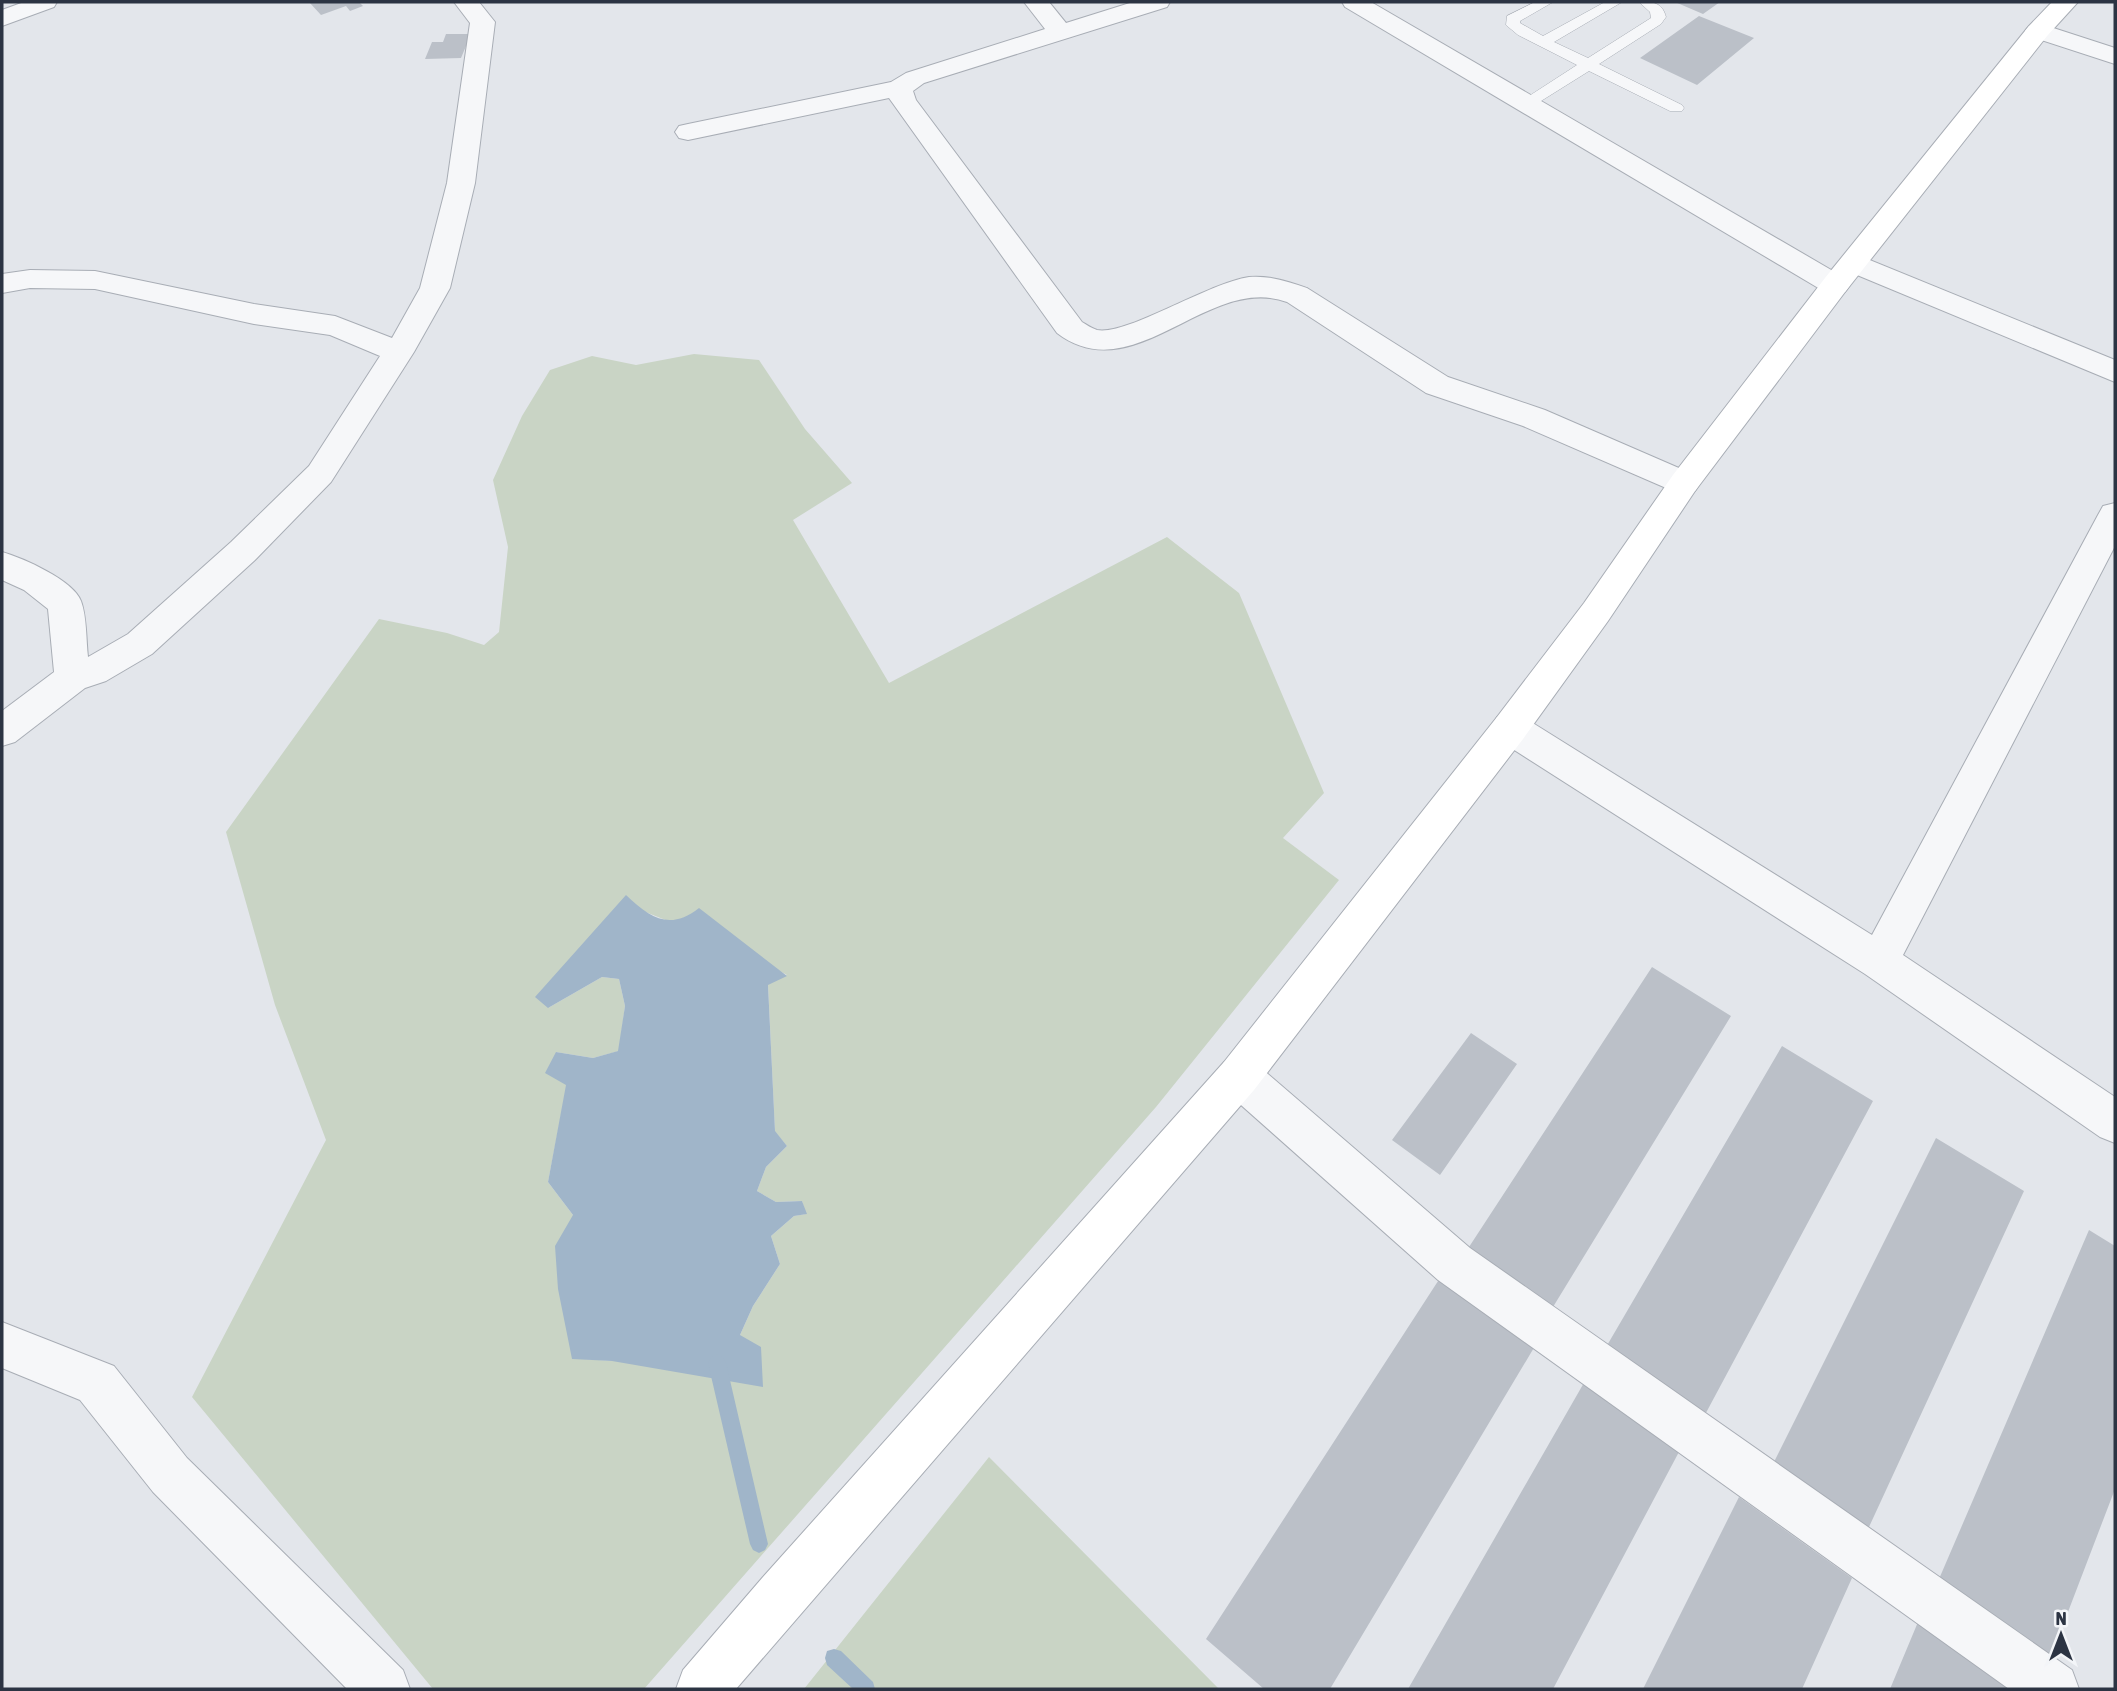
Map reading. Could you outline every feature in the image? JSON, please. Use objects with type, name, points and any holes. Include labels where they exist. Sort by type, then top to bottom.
[{"type":"street","points":[[2,19],[45,2]]},
{"type":"street","points":[[2,731],[72,678],[93,671],[140,644],[243,551],[320,474],[399,352],[435,288],[461,183],[482,22],[466,2]]},
{"type":"street","points":[[1036,2],[1061,32]]},
{"type":"street","points":[[688,132],[899,88],[915,78],[1158,2]]},
{"type":"street","points":[[1354,2],[1528,103],[1845,274],[2115,372]]},
{"type":"street","points":[[702,1689],[781,1595],[1239,1076],[1510,728],[1596,612],[1684,483],[1845,274],[2038,31],[2066,2]]},
{"type":"street","points":[[2038,31],[2115,56]]},
{"type":"street","points":[[899,88],[903,101],[1068,326],[1083,337],[1100,340],[1121,338],[1221,295],[1249,287],[1275,287],[1297,295],[1437,385],[1534,418],[1684,483]]},
{"type":"street","points":[[2,283],[30,279],[95,280],[254,314],[335,327],[399,352]]},
{"type":"street","points":[[1879,961],[2115,516]]},
{"type":"street","points":[[2,565],[36,581],[65,603],[72,678]]},
{"type":"street","points":[[1510,728],[1879,961],[2115,1122]]},
{"type":"street","points":[[1239,1076],[1454,1264],[2053,1689]]},
{"type":"street","points":[[2,1345],[97,1382],[170,1475],[384,1689]]},
{"type":"lane","points":[[1546,2],[1513,19],[1513,25],[1676,108]]},
{"type":"lane","points":[[1543,42],[1615,2]]},
{"type":"lane","points":[[1528,103],[1656,21],[1657,10],[1646,2]]},
{"type":"green space","points":[[694,354],[759,360],[805,429],[852,483],[793,520],[889,683],[1167,537],[1239,593],[1324,793],[1283,838],[1339,880],[1156,1107],[644,1689],[433,1689],[192,1397],[326,1140],[275,1005],[226,832],[379,619],[447,633],[484,645],[499,632],[508,547],[493,480],[522,416],[550,370],[592,356],[636,365]],"holes":[[[643,911],[668,921],[686,919],[787,975],[768,984],[775,1132],[787,1146],[766,1167],[757,1191],[776,1202],[802,1201],[806,1214],[794,1216],[771,1236],[780,1264],[753,1306],[740,1335],[612,1361],[572,1358],[573,1215],[548,1182],[567,1084],[556,1052],[593,1058],[619,1051],[625,1006],[619,979],[602,977],[548,1008]]]},
{"type":"green space","points":[[989,1457],[1219,1689],[804,1689]]},
{"type":"water","points":[[626,895],[643,910],[661,919],[679,919],[699,908],[787,976],[768,985],[775,1131],[787,1146],[766,1167],[757,1191],[776,1202],[802,1201],[807,1214],[794,1216],[771,1236],[780,1264],[753,1306],[740,1335],[761,1347],[763,1387],[612,1361],[572,1359],[558,1289],[555,1246],[573,1215],[548,1182],[566,1085],[545,1073],[556,1052],[593,1058],[618,1051],[625,1006],[619,979],[602,977],[548,1008],[535,997]]},
{"type":"building","points":[[309,2],[359,2],[363,6],[350,11],[346,6],[321,15]]},
{"type":"building","points":[[1675,2],[1720,2],[1703,14]]},
{"type":"building","points":[[1699,16],[1754,38],[1697,85],[1640,58]]},
{"type":"building","points":[[446,34],[471,34],[461,58],[425,59],[432,42],[443,42]]},
{"type":"building","points":[[1652,967],[1731,1016],[1553,1307],[1469,1247]]},
{"type":"building","points":[[1471,1033],[1517,1064],[1440,1175],[1392,1140]]},
{"type":"building","points":[[1782,1046],[1873,1101],[1700,1424],[1602,1354]]},
{"type":"building","points":[[1936,1138],[2024,1191],[1863,1540],[1769,1472]]},
{"type":"building","points":[[2089,1230],[2115,1246],[2115,1489],[2050,1659],[1939,1579]]},
{"type":"building","points":[[1440,1278],[1535,1346],[1330,1689],[1264,1689],[1206,1639]]},
{"type":"building","points":[[1585,1381],[1680,1450],[1553,1689],[1408,1689]]},
{"type":"building","points":[[1739,1497],[1852,1578],[1802,1689],[1643,1689]]},
{"type":"building","points":[[1918,1622],[2013,1689],[1890,1689]]},
{"type":"waterway","points":[[717,1363],[759,1544]]},
{"type":"waterway","points":[[834,1658],[866,1689]]}]
